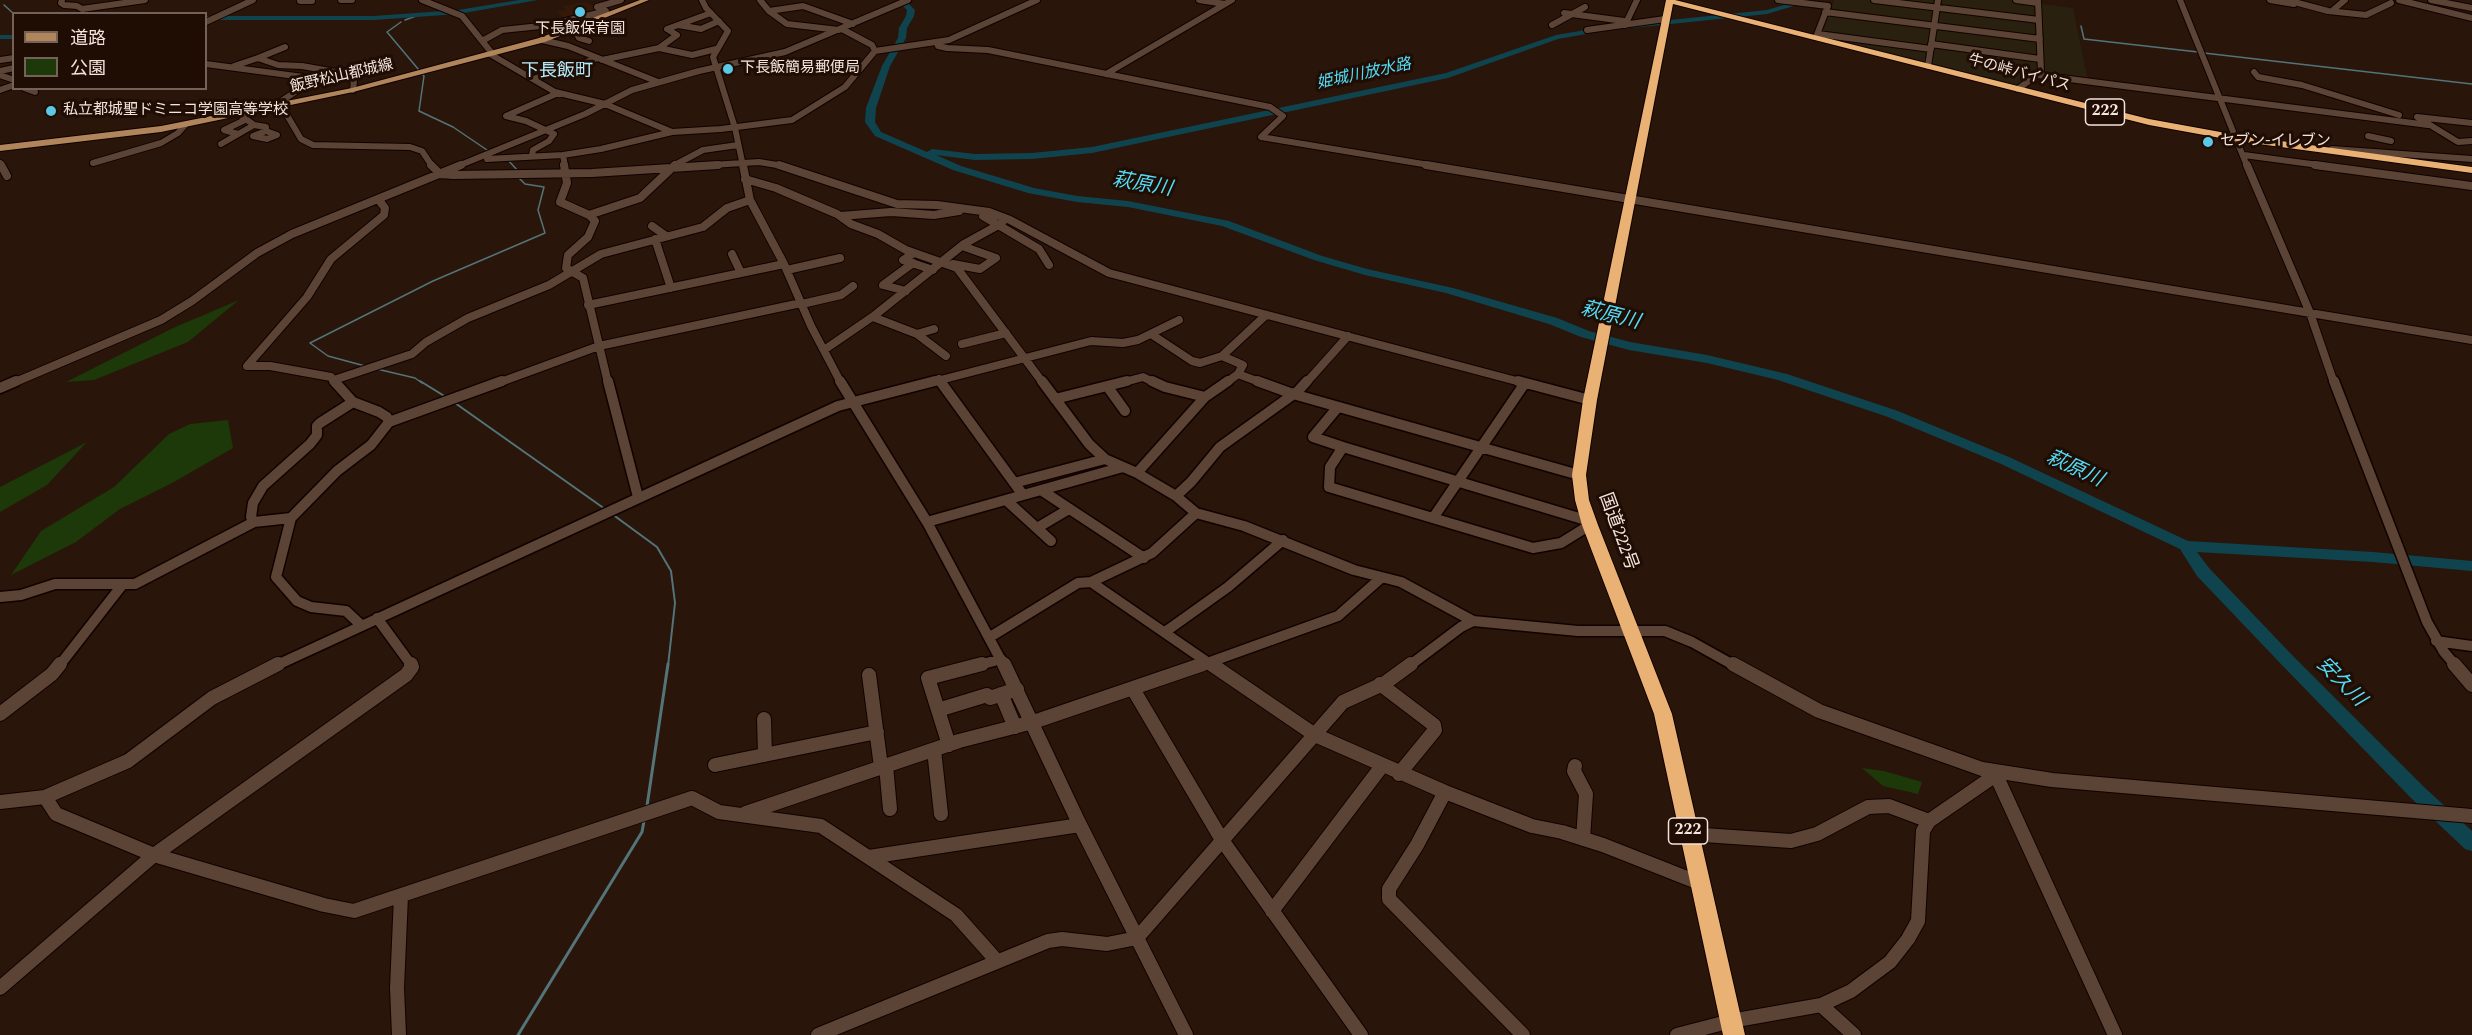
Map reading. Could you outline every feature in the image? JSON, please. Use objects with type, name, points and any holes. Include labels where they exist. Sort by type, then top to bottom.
[{"type":"highway","name":"牛の峠バイパス","points":[[1668,2],[1688,4],[1817,35],[2112,113],[2237,138],[2303,148],[2364,153],[2472,170]]},
{"type":"highway","name":"国道222号","points":[[1668,2],[1590,400],[1579,474],[1582,500],[1590,523],[1664,714],[1732,1028]]},
{"type":"main road","name":"飯野松山都城線","points":[[0,148],[116,136],[185,125],[353,90],[542,40],[646,0]]},
{"type":"street","points":[[62,0],[61,3],[64,5],[77,6],[81,11],[145,0]]},
{"type":"street","points":[[207,22],[253,0]]},
{"type":"street","points":[[302,0],[300,1],[312,1]]},
{"type":"street","points":[[341,0],[352,0]]},
{"type":"street","points":[[422,0],[460,15],[467,20],[491,52],[490,54],[558,93],[605,104],[672,132]]},
{"type":"street","points":[[589,0],[619,11]]},
{"type":"street","points":[[482,41],[502,30],[542,27],[576,20],[606,11],[597,8],[621,0]]},
{"type":"street","points":[[702,0],[729,33],[716,49],[713,57],[735,128],[750,200],[851,401],[927,522],[990,637],[1033,722],[1080,825],[1186,1035]]},
{"type":"street","points":[[760,0],[787,24],[841,29],[872,45],[877,51]]},
{"type":"street","points":[[0,388],[161,320],[271,244],[549,129],[625,93],[658,82],[774,56],[908,0]]},
{"type":"street","points":[[472,161],[509,156],[563,155],[601,149],[672,132],[785,122],[799,117],[845,87],[877,51],[936,43],[997,20],[1037,0]]},
{"type":"street","points":[[1199,0],[1225,4]]},
{"type":"street","points":[[1106,74],[1232,0]]},
{"type":"street","points":[[1625,23],[1637,0]]},
{"type":"street","points":[[1778,0],[2040,39]]},
{"type":"street","points":[[1874,0],[2039,20]]},
{"type":"street","points":[[1928,66],[1938,0]]},
{"type":"street","points":[[2016,0],[2038,1],[2041,72],[2018,89]]},
{"type":"street","points":[[2180,0],[2271,225],[2310,313],[2373,488],[2436,641],[2472,685]]},
{"type":"street","points":[[2270,0],[2328,12],[2366,15],[2399,0],[2472,18]]},
{"type":"street","points":[[2287,0],[2306,2],[2332,11],[2366,15]]},
{"type":"street","points":[[2332,11],[2345,0]]},
{"type":"street","points":[[2378,0],[2391,3]]},
{"type":"street","points":[[2433,0],[2472,8]]},
{"type":"street","points":[[770,11],[802,6],[853,24]]},
{"type":"street","points":[[1552,25],[1585,6]]},
{"type":"street","points":[[1828,6],[1817,35],[2040,59]]},
{"type":"street","points":[[533,79],[600,59],[659,48],[676,37],[677,35],[667,30],[674,25],[711,13]]},
{"type":"street","points":[[1564,13],[1625,23]]},
{"type":"street","points":[[576,20],[589,23]]},
{"type":"street","points":[[674,25],[701,29],[719,21]]},
{"type":"street","points":[[1587,30],[1625,23],[1665,23]]},
{"type":"street","points":[[567,32],[576,33],[579,38],[590,41]]},
{"type":"street","points":[[542,40],[568,46],[658,82]]},
{"type":"street","points":[[936,43],[938,46],[947,48],[988,50],[1270,107],[1283,116],[1261,137],[2472,340]]},
{"type":"street","points":[[230,67],[285,47]]},
{"type":"street","points":[[659,48],[692,55],[716,49]]},
{"type":"street","points":[[258,58],[278,65],[302,66],[340,74],[354,81],[353,90]]},
{"type":"street","points":[[207,64],[296,75],[306,80],[303,86],[284,100],[281,105],[301,140],[307,143],[322,146],[410,147],[422,151],[440,174],[566,173],[741,163],[777,164],[897,204],[937,205],[978,210],[1010,220],[1109,273],[1590,400]]},
{"type":"street","points":[[2254,72],[2258,77],[2302,84],[2380,110],[2472,123]]},
{"type":"street","points":[[0,73],[10,85]]},
{"type":"street","points":[[2038,75],[2428,125]]},
{"type":"street","points":[[0,84],[10,85]]},
{"type":"street","points":[[30,90],[35,92]]},
{"type":"street","points":[[532,155],[536,148],[555,134],[549,129],[506,116],[558,93]]},
{"type":"street","points":[[239,114],[254,125],[266,127],[266,131]]},
{"type":"street","points":[[2417,117],[2458,142],[2472,141]]},
{"type":"street","points":[[247,119],[225,130],[239,133],[253,136],[267,139],[277,135],[266,131],[253,136]]},
{"type":"street","points":[[93,163],[161,143],[178,133],[185,125]]},
{"type":"street","points":[[220,144],[254,125]]},
{"type":"street","points":[[2391,152],[2387,149],[2397,135]]},
{"type":"street","points":[[2368,136],[2391,141]]},
{"type":"street","points":[[2448,156],[2458,142]]},
{"type":"street","points":[[589,215],[640,198],[671,168],[703,150],[738,145]]},
{"type":"street","points":[[2364,153],[2391,152],[2472,159]]},
{"type":"street","points":[[563,155],[567,183],[560,202],[589,215],[594,221],[588,237],[568,255],[566,268],[583,278],[638,497]]},
{"type":"street","points":[[2244,155],[2472,186]]},
{"type":"street","points":[[0,163],[7,176]]},
{"type":"street","points":[[745,179],[776,188],[840,216],[851,224],[878,234],[914,253],[980,269],[996,258],[962,246]]},
{"type":"street","points":[[378,199],[385,208],[384,215],[331,258],[307,297],[247,366],[327,375],[353,402],[379,412],[387,417],[389,422]]},
{"type":"street","points":[[334,380],[412,354],[426,342],[468,318],[549,285],[608,251],[707,225],[731,207],[750,200]]},
{"type":"street","points":[[840,216],[891,212],[934,215],[961,211],[977,213],[1039,249],[1049,265]]},
{"type":"street","points":[[824,350],[873,317],[933,270],[948,263],[962,246],[1010,220]]},
{"type":"street","points":[[652,226],[666,236]]},
{"type":"street","points":[[655,238],[671,288]]},
{"type":"street","points":[[914,253],[903,260],[933,270]]},
{"type":"street","points":[[732,254],[741,273]]},
{"type":"street","points":[[588,305],[741,273],[840,258]]},
{"type":"street","points":[[906,291],[883,285],[913,263]]},
{"type":"street","points":[[948,263],[962,273],[1089,444],[1105,459],[1137,473],[1176,496],[1196,513],[1244,526],[1354,570],[1410,586],[1473,621],[1578,631],[1665,631],[1692,642],[1819,711],[1998,774],[2472,816]]},
{"type":"street","points":[[361,626],[346,611],[302,604],[276,578],[291,518],[338,471],[371,445],[389,422],[599,346],[841,295],[853,286]]},
{"type":"street","points":[[1150,334],[1192,361],[1200,363],[1222,356],[1266,315]]},
{"type":"street","points":[[873,317],[917,334],[946,356]]},
{"type":"street","points":[[0,802],[45,797],[128,761],[232,686],[605,512],[851,401],[1091,341],[1123,343],[1138,340],[1179,321]]},
{"type":"street","points":[[917,334],[934,329]]},
{"type":"street","points":[[962,344],[1006,333]]},
{"type":"street","points":[[1176,496],[1191,482],[1220,447],[1298,391],[1348,336]]},
{"type":"street","points":[[1137,473],[1205,398],[1238,374],[1243,364],[1222,356]]},
{"type":"street","points":[[1238,374],[1293,394],[1579,474]]},
{"type":"street","points":[[1055,399],[1143,377],[1165,387],[1205,398]]},
{"type":"street","points":[[939,379],[1023,495]]},
{"type":"street","points":[[1433,518],[1456,481],[1525,383]]},
{"type":"street","points":[[1107,386],[1125,411]]},
{"type":"street","points":[[254,522],[251,517],[253,503],[263,486],[310,444],[317,435],[317,426],[320,423],[353,402]]},
{"type":"street","points":[[1338,407],[1313,437],[1590,523]]},
{"type":"street","points":[[1343,447],[1330,467],[1329,487],[1533,548],[1561,543],[1590,523]]},
{"type":"street","points":[[1014,483],[1105,459]]},
{"type":"street","points":[[927,522],[1123,467]]},
{"type":"street","points":[[1041,490],[1144,558]]},
{"type":"street","points":[[1006,500],[1051,541]]},
{"type":"street","points":[[1037,528],[1069,508]]},
{"type":"street","points":[[990,637],[1078,583],[1091,582],[1144,558],[1161,546],[1196,513]]},
{"type":"street","points":[[0,597],[21,595],[55,584],[135,584],[254,522],[291,518]]},
{"type":"street","points":[[1165,632],[1228,587],[1282,540]]},
{"type":"street","points":[[743,814],[949,745],[1033,722],[1133,689],[1338,616],[1381,578]]},
{"type":"street","points":[[1091,582],[1315,735],[1399,774],[1532,826],[1583,839],[1702,885]]},
{"type":"street","points":[[0,714],[52,674],[123,584]]},
{"type":"street","points":[[0,988],[154,855],[406,675],[412,668],[411,662],[377,618]]},
{"type":"street","points":[[818,1035],[841,1031],[997,961],[1048,941],[1062,939],[1107,944],[1137,939],[1343,702],[1402,672],[1461,627],[1473,621]]},
{"type":"street","points":[[2436,641],[2472,646]]},
{"type":"street","points":[[949,745],[928,678],[1001,659]]},
{"type":"street","points":[[869,675],[890,809]]},
{"type":"street","points":[[1380,684],[1434,725],[1435,730],[1399,774]]},
{"type":"street","points":[[938,710],[987,695],[990,698],[1017,689]]},
{"type":"street","points":[[1133,689],[1222,840],[1361,1035]]},
{"type":"street","points":[[1001,694],[1015,727]]},
{"type":"street","points":[[764,719],[765,755]]},
{"type":"street","points":[[716,765],[877,732]]},
{"type":"street","points":[[934,750],[941,814]]},
{"type":"street","points":[[1272,911],[1382,766]]},
{"type":"street","points":[[1575,766],[1574,771],[1586,794],[1583,839]]},
{"type":"street","points":[[1677,1035],[1732,1028],[1821,1005],[1851,991],[1890,962],[1908,939],[1918,921],[1921,847],[1923,831],[1929,820],[1998,774]]},
{"type":"street","points":[[1998,774],[2115,1035]]},
{"type":"street","points":[[1445,792],[1417,845],[1389,888],[1389,900],[1524,1035]]},
{"type":"street","points":[[45,797],[56,814],[154,855],[324,905],[354,911],[692,798],[718,812],[820,826],[956,915],[997,961]]},
{"type":"street","points":[[1689,834],[1791,841],[1817,834],[1868,807],[1889,806],[1929,820]]},
{"type":"street","points":[[869,857],[1080,825]]},
{"type":"street","points":[[399,1035],[397,988],[401,896]]},
{"type":"street","points":[[1821,1005],[1854,1035]]},
{"type":"shaded area","points":[[1834,0],[2034,0],[2034,3],[2073,8],[2088,81],[2034,74],[2016,87],[1820,36]]},
{"type":"shaded area","name":"下長飯保育園","points":[[586,2],[604,11],[568,21],[556,12],[566,10],[563,6]]},
{"type":"green space","points":[[112,99],[131,104],[98,115],[79,110]]},
{"type":"green space","points":[[239,300],[188,342],[94,380],[66,382],[173,328]]},
{"type":"green space","points":[[228,420],[233,448],[174,482],[120,509],[76,542],[11,575],[41,531],[114,487],[169,434],[190,424]]},
{"type":"green space","points":[[87,442],[47,485],[0,512],[0,487]]},
{"type":"green space","points":[[1862,768],[1884,771],[1922,782],[1918,794],[1883,786]]},
{"type":"waterway","points":[[207,18],[374,18],[458,12],[534,0]]},
{"type":"waterway","name":"萩原川","points":[[901,0],[911,10],[910,16],[903,28],[902,38],[886,66],[871,108],[870,122],[878,134],[957,168],[1032,191],[1077,199],[1128,204],[1225,223],[1318,258],[1365,272],[1449,290],[1553,321],[1585,334],[1629,346],[1707,359],[1782,377],[1893,414],[2004,460],[2185,546]]},
{"type":"waterway","name":"姫城川放水路","points":[[932,152],[975,157],[1032,156],[1092,150],[1448,75],[1556,37],[1603,29],[1767,12],[1810,0]]},
{"type":"waterway","points":[[4,5],[12,12]]},
{"type":"waterway","points":[[405,20],[416,16]]},
{"type":"waterway","points":[[401,22],[387,32],[424,76],[419,111],[453,127],[487,150]]},
{"type":"waterway","points":[[2081,26],[2084,39],[2198,52]]},
{"type":"waterway","points":[[0,37],[12,37]]},
{"type":"waterway","points":[[2204,53],[2472,84]]},
{"type":"waterway","points":[[508,160],[518,171]]},
{"type":"waterway","points":[[365,366],[328,356],[310,343],[433,281],[545,233],[538,210],[544,187],[525,184],[519,178]]},
{"type":"waterway","points":[[377,369],[415,378],[422,383]]},
{"type":"waterway","points":[[420,381],[446,397]]},
{"type":"waterway","points":[[455,403],[605,509]]},
{"type":"waterway","points":[[612,514],[657,547],[671,571],[675,603],[668,666]]},
{"type":"waterway","name":"萩原川","points":[[2185,546],[2373,557],[2472,566]]},
{"type":"waterway","name":"安久川","points":[[2185,546],[2203,572],[2286,659],[2417,792],[2472,843]]},
{"type":"waterway","points":[[647,806],[668,664]]},
{"type":"waterway","points":[[518,1035],[642,832],[644,821]]},
{"type":"place","name":"下長飯保育園","points":[[580,12]]},
{"type":"place","name":"下長飯簡易郵便局","points":[[728,69]]},
{"type":"place","name":"私立都城聖ドミニコ学園高等学校","points":[[51,111]]},
{"type":"place","name":"セブン-イレブン","points":[[2208,142]]},
{"type":"district","name":"下長飯町","points":[[557,72]]}]
